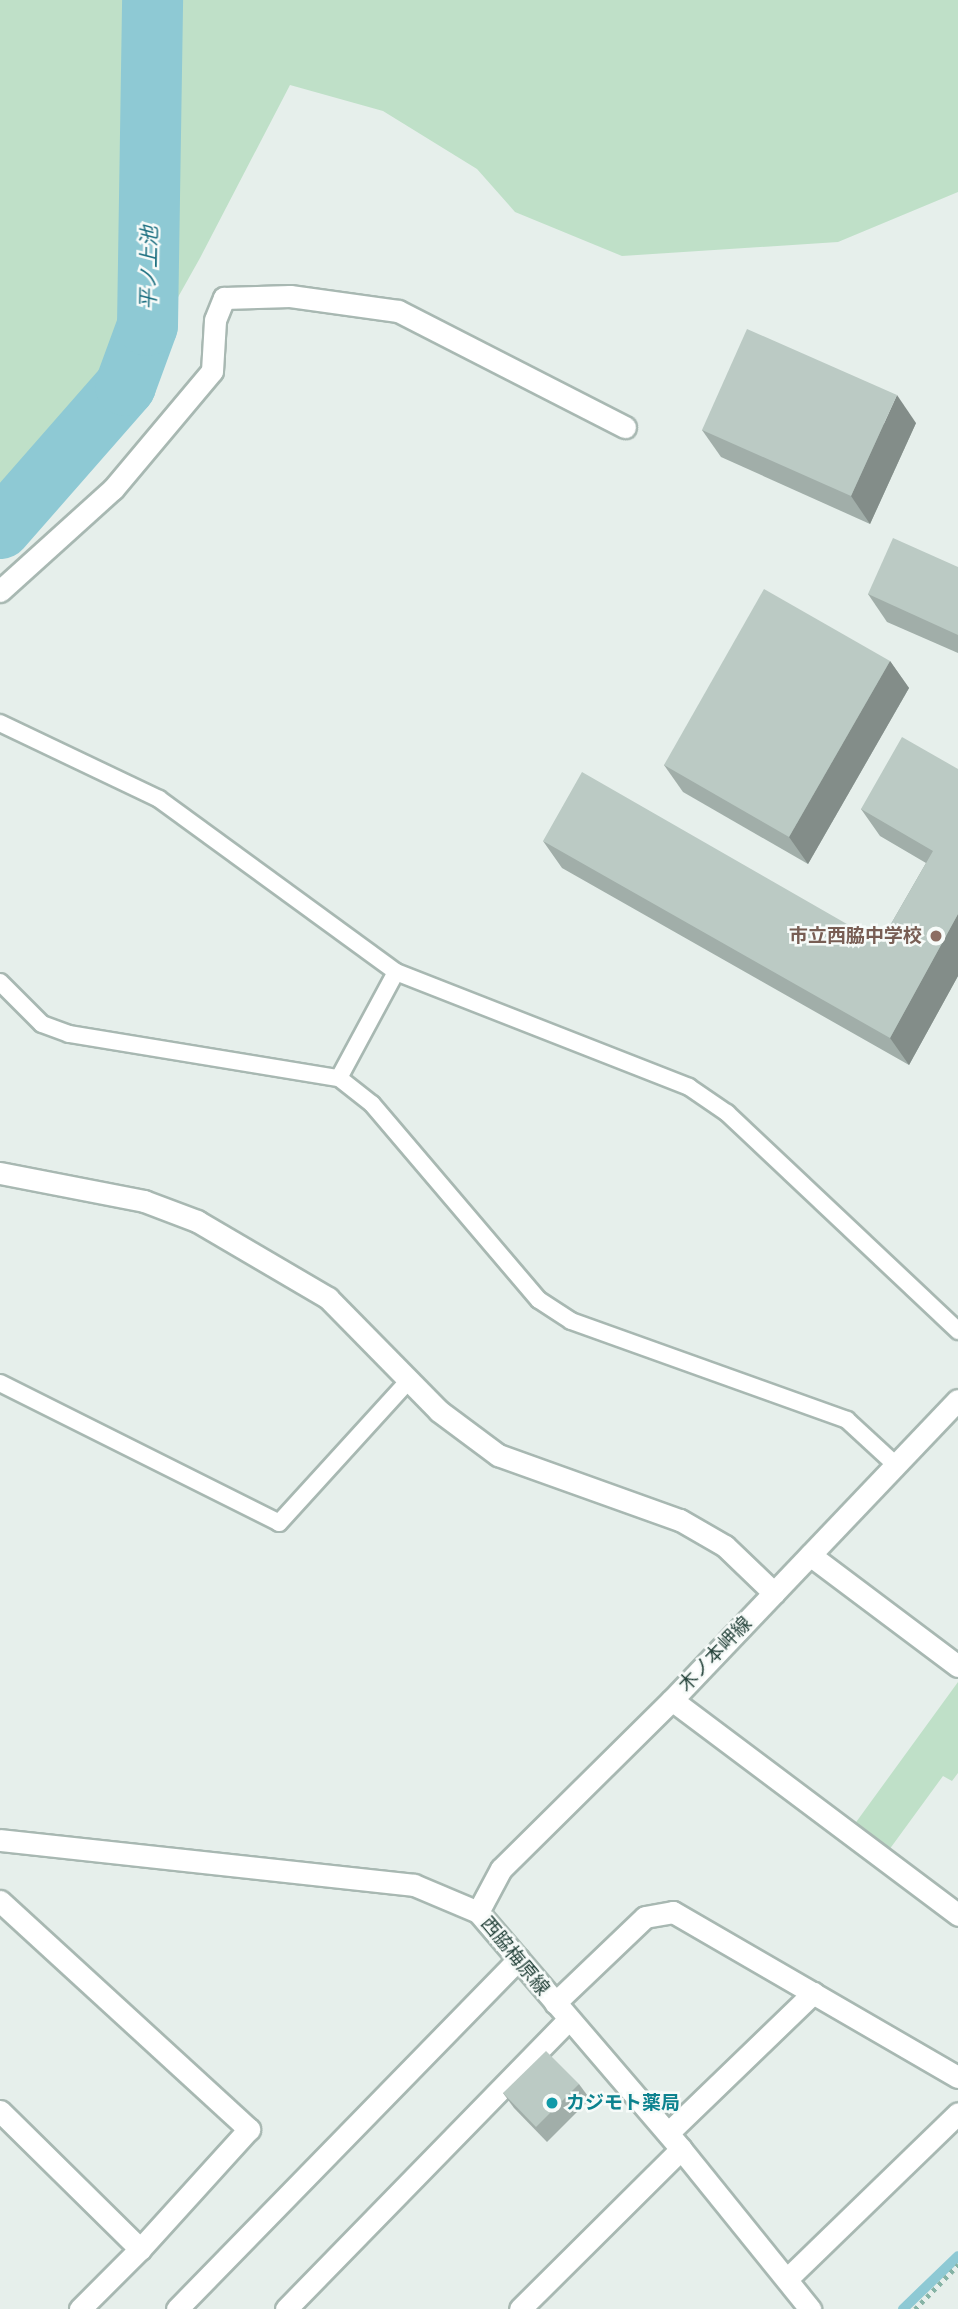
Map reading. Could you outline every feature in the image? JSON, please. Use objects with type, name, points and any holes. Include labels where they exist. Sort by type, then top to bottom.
[{"type":"street","points":[[0,591],[113,489],[212,372],[215,320],[224,298],[290,296],[398,311],[625,427]]},
{"type":"street","points":[[0,1173],[144,1201],[197,1221],[328,1298],[410,1378],[439,1412],[498,1455],[680,1520],[725,1546],[774,1593]]},
{"type":"street","name":"木ノ本岬線","points":[[478,1912],[501,1869],[671,1700],[896,1465],[956,1407]]},
{"type":"street","points":[[810,1555],[958,1666]]},
{"type":"street","points":[[671,1700],[958,1915]]},
{"type":"street","name":"西脇梅原線","points":[[0,1840],[414,1885],[478,1912],[675,2141],[810,2309]]},
{"type":"street","points":[[0,1901],[249,2129],[140,2249],[80,2309]]},
{"type":"street","points":[[286,2309],[562,2011],[645,1917],[673,1912],[958,2077]]},
{"type":"street","points":[[177,2309],[518,1959]]},
{"type":"street","points":[[520,2309],[813,1993]]},
{"type":"street","points":[[0,2111],[140,2249]]},
{"type":"street","points":[[787,2279],[958,2113]]},
{"type":"lane","points":[[0,723],[159,799],[396,972],[689,1087],[727,1113],[958,1331]]},
{"type":"lane","points":[[339,1078],[396,972]]},
{"type":"lane","points":[[0,982],[41,1024],[69,1034],[339,1078],[372,1104],[539,1300],[571,1321],[847,1420],[896,1465]]},
{"type":"lane","points":[[0,1383],[279,1523],[410,1378]]},
{"type":"path","points":[[915,2309],[958,2265]]},
{"type":"green space","points":[[0,0],[958,0],[958,192],[838,242],[622,256],[515,212],[477,169],[383,111],[290,85],[200,258],[80,472],[0,531]]},
{"type":"green space","points":[[958,1682],[958,1773],[952,1781],[943,1776],[889,1850],[854,1825]]},
{"type":"building","points":[[747,329],[897,395],[851,496],[702,430]]},
{"type":"building","points":[[893,538],[958,567],[958,635],[868,594]]},
{"type":"building","points":[[764,589],[890,661],[789,837],[664,765]]},
{"type":"building","points":[[902,737],[958,769],[958,914],[890,1038],[543,841],[582,772],[880,943],[933,851],[861,809]]},
{"type":"building","points":[[546,2051],[579,2084],[536,2127],[503,2093]]},
{"type":"waterway","name":"平ノ上池","points":[[0,528],[125,385],[147,325],[152,0]]},
{"type":"waterway","points":[[903,2309],[958,2256]]},
{"type":"place","name":"市立西脇中学校","points":[[936,936]]},
{"type":"place","name":"カジモト薬局","points":[[552,2103]]}]
